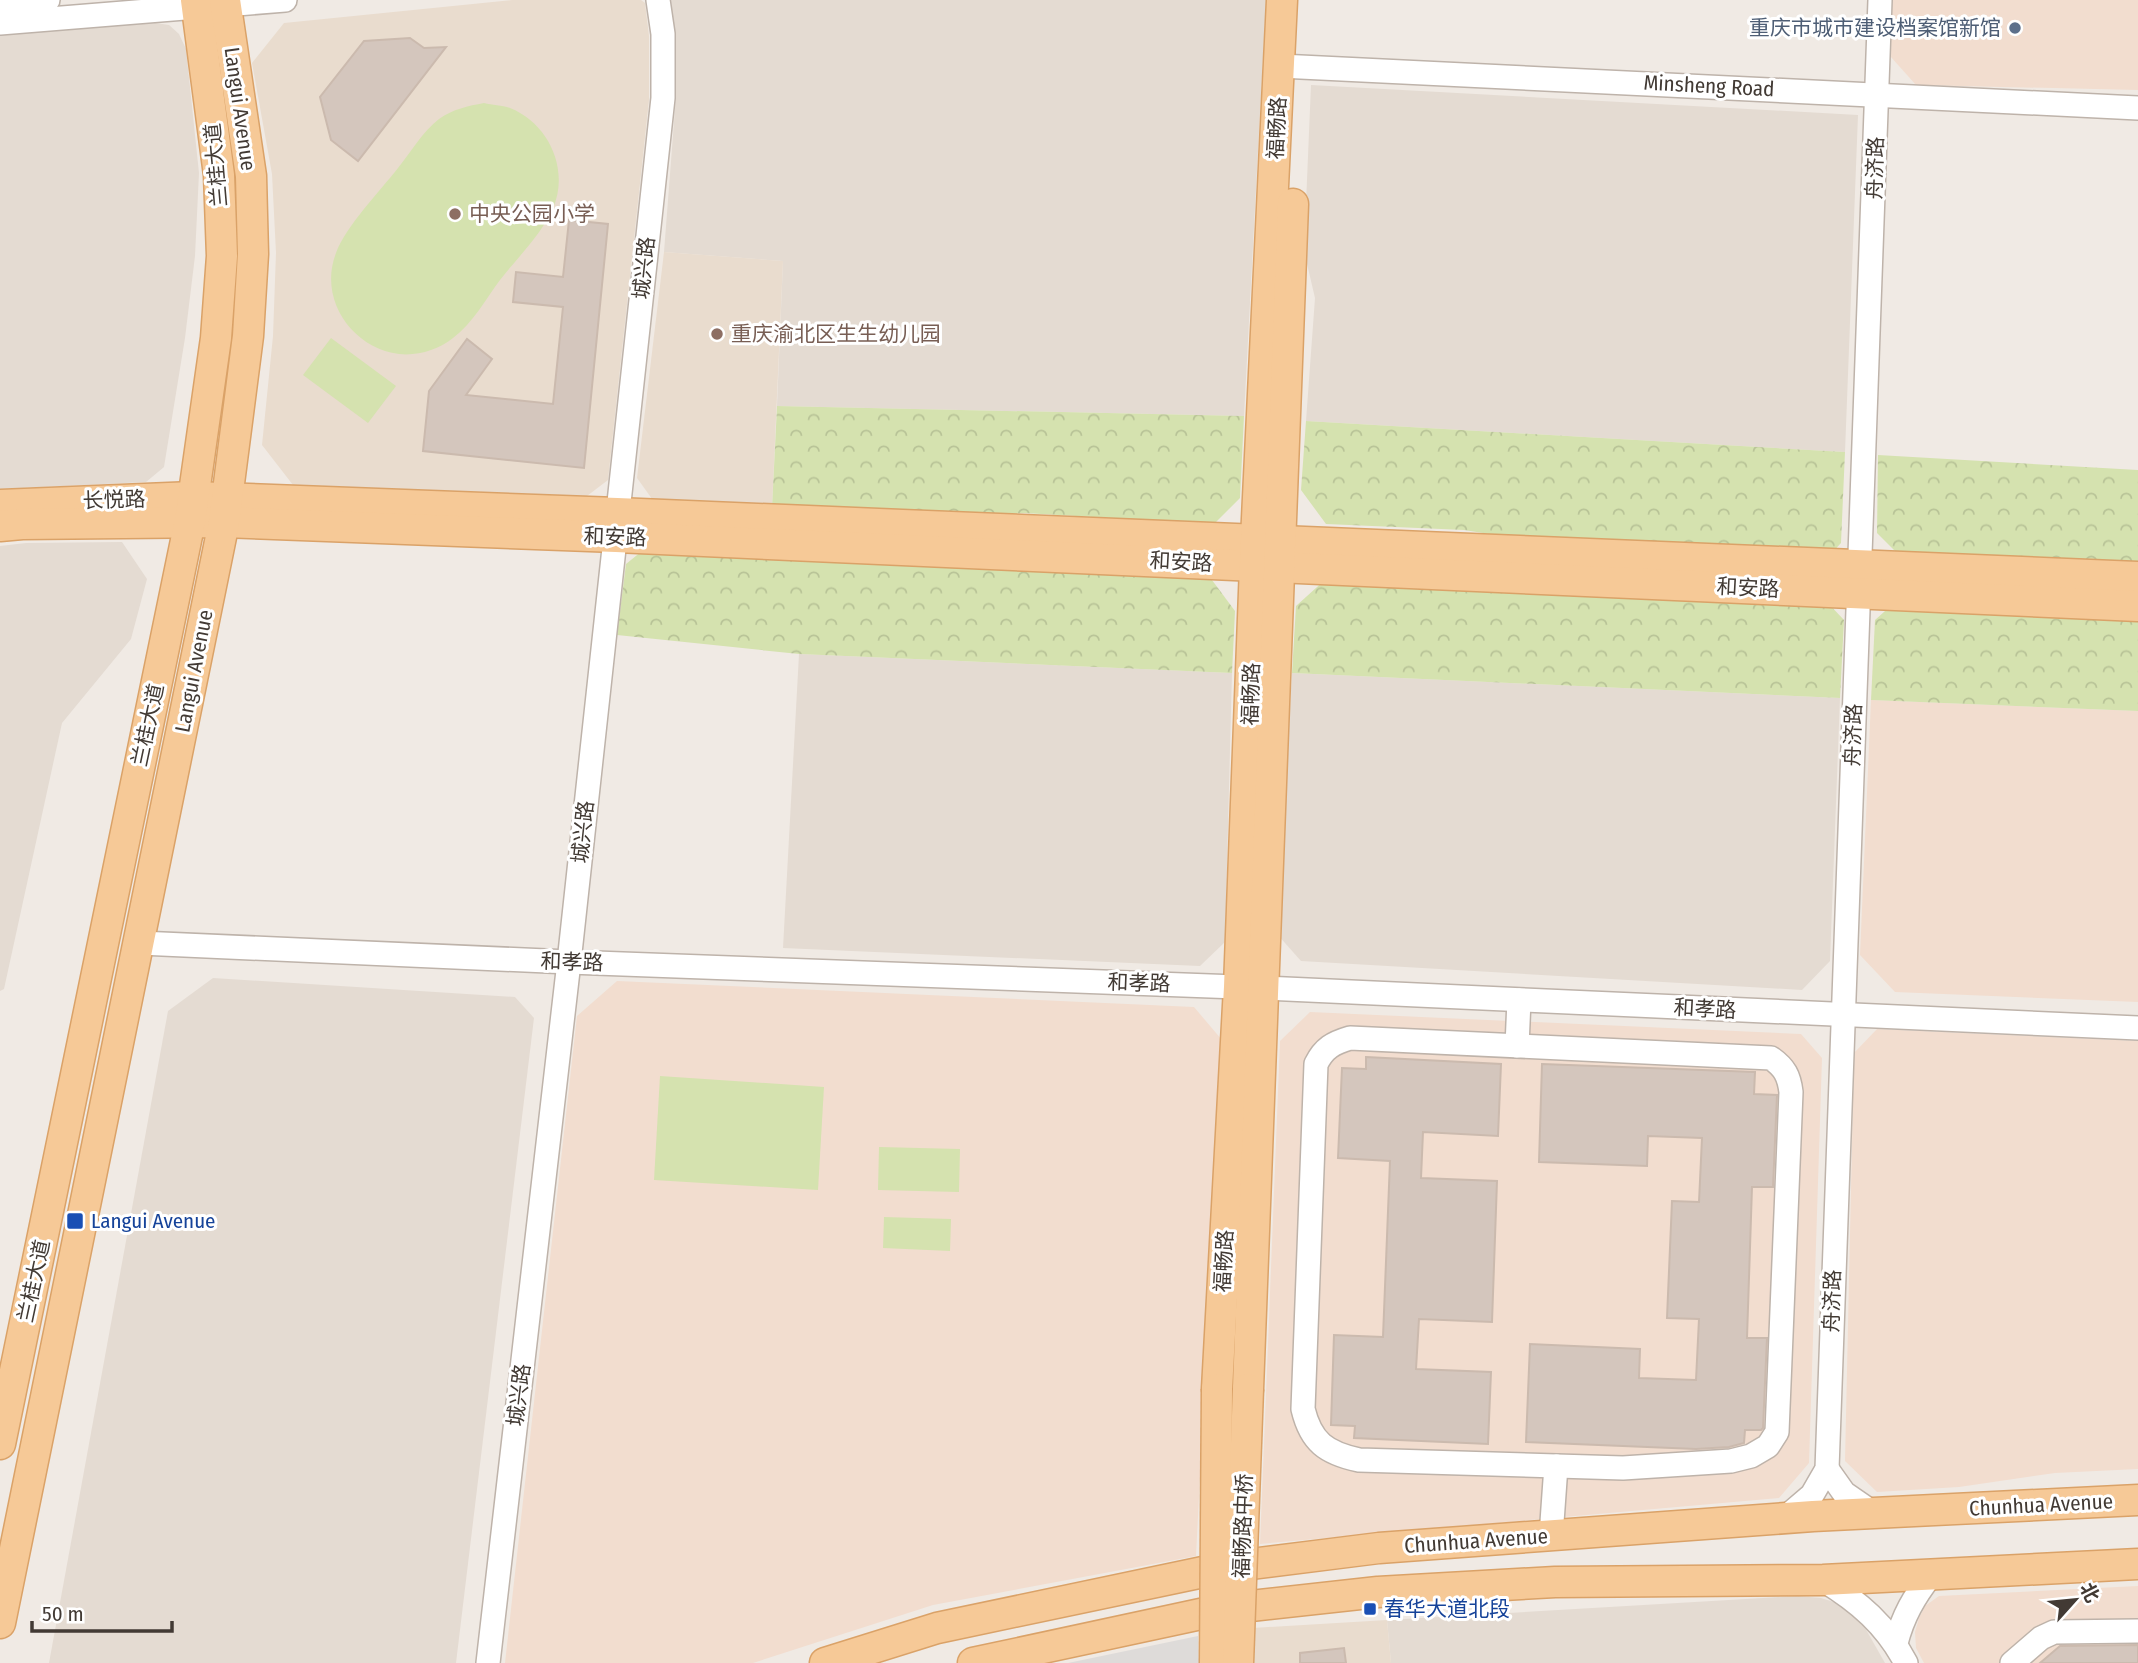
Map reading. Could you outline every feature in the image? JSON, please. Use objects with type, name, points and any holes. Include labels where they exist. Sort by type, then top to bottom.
[{"type":"main road","name":"福畅路","points":[[1282,0],[1289,66]]},
{"type":"main road","name":"福畅路","points":[[1248,1389],[1252,988],[1268,553],[1289,66],[1301,0]]},
{"type":"main road","name":"兰桂大道","points":[[0,1444],[192,509],[216,338],[222,256],[211,3]]},
{"type":"main road","name":"Langui Avenue","points":[[0,1623],[226,511],[248,336],[253,254],[251,176],[211,3]]},
{"type":"main road","name":"长悦路","points":[[0,505],[226,511]]},
{"type":"main road","name":"长悦路","points":[[0,526],[192,509]]},
{"type":"main road","name":"和安路","points":[[226,511],[616,525],[1860,580],[2138,606]]},
{"type":"main road","name":"和安路","points":[[1860,580],[2138,577]]},
{"type":"main road","name":"福畅路","points":[[1217,1389],[1252,988]]},
{"type":"main road","name":"福畅路中桥","points":[[1215,1663],[1217,1389]]},
{"type":"main road","name":"福畅路中桥","points":[[1238,1663],[1248,1389]]},
{"type":"main road","name":"Chunhua Avenue","points":[[825,1663],[937,1628],[1227,1567],[1379,1548],[1785,1518],[2138,1500]]},
{"type":"main road","points":[[973,1663],[1224,1609],[1378,1592],[1555,1582],[1823,1580],[2138,1564]]},
{"type":"street","points":[[0,4],[48,0]]},
{"type":"street","points":[[0,23],[211,3],[285,0]]},
{"type":"street","name":"城兴路","points":[[488,1663],[569,962],[663,98],[663,34],[658,0]]},
{"type":"street","name":"舟济路","points":[[1827,1469],[1841,1016],[1860,580],[1880,0]]},
{"type":"street","name":"Minsheng Road","points":[[1289,66],[2138,107]]},
{"type":"street","name":"和孝路","points":[[140,943],[1252,988],[2138,1028]]},
{"type":"street","points":[[1517,1046],[1518,1000]]},
{"type":"street","points":[[1350,1038],[1517,1046],[1771,1058],[1782,1066],[1789,1076],[1791,1092],[1777,1432],[1768,1446],[1751,1456],[1731,1461],[1623,1468],[1359,1460],[1340,1456],[1325,1448],[1314,1437],[1307,1425],[1303,1409],[1316,1064],[1322,1051],[1333,1042],[1350,1038]]},
{"type":"street","points":[[1551,1536],[1556,1466]]},
{"type":"street","points":[[1785,1518],[1812,1494],[1827,1469],[1844,1493],[1873,1513]]},
{"type":"street","points":[[1901,1653],[1903,1619],[1912,1600],[1931,1575]]},
{"type":"street","points":[[1823,1580],[1855,1600],[1875,1618],[1901,1653]]},
{"type":"street","points":[[2012,1663],[2041,1638],[2054,1632],[2138,1630]]},
{"type":"shaded area","name":"中央公园小学","points":[[512,0],[641,0],[645,3],[649,36],[649,100],[608,480],[587,496],[293,485],[262,445],[273,336],[276,253],[272,174],[252,63],[284,23]]},
{"type":"shaded area","points":[[671,0],[1266,0],[1244,416],[777,406],[783,261],[664,252],[676,96]]},
{"type":"shaded area","name":"重庆市城市建设档案馆新馆","points":[[1892,0],[2138,0],[2138,90],[1916,85],[1890,56]]},
{"type":"shaded area","points":[[156,23],[169,25],[179,34],[186,49],[199,173],[195,256],[164,467],[146,482],[0,489],[0,34]]},
{"type":"shaded area","points":[[1311,85],[1858,115],[1845,452],[1306,421],[1315,298],[1304,251]]},
{"type":"shaded area","name":"重庆渝北区生生幼儿园","points":[[664,252],[783,261],[772,508],[655,503],[637,478]]},
{"type":"shaded area","points":[[122,542],[147,579],[131,639],[62,723],[4,989],[0,991],[0,546],[26,543]]},
{"type":"shaded area","points":[[799,654],[1232,673],[1225,942],[1200,966],[783,948]]},
{"type":"shaded area","points":[[1292,673],[1840,698],[1830,961],[1802,990],[1301,961],[1277,934]]},
{"type":"shaded area","points":[[1871,700],[2138,711],[2138,1002],[1895,992],[1860,955]]},
{"type":"shaded area","points":[[213,978],[515,997],[534,1018],[456,1663],[49,1663],[168,1011]]},
{"type":"shaded area","points":[[617,981],[1194,1007],[1222,1040],[1196,1556],[933,1605],[753,1663],[505,1663],[577,1016]]},
{"type":"shaded area","points":[[1310,1012],[1801,1034],[1822,1058],[1809,1463],[1779,1498],[1260,1544],[1280,1041]]},
{"type":"shaded area","points":[[1877,1029],[2138,1041],[2138,1469],[2055,1473],[1959,1487],[1877,1492],[1845,1461],[1854,1053]]},
{"type":"shaded area","points":[[2138,1586],[2138,1663],[1924,1663],[1916,1648],[1915,1632],[1919,1618],[1925,1606],[1939,1596]]},
{"type":"shaded area","points":[[1798,1596],[1821,1598],[1843,1605],[1860,1619],[1885,1663],[1391,1663],[1387,1620]]},
{"type":"shaded area","points":[[1387,1620],[1391,1663],[1251,1663],[1253,1628]]},
{"type":"shaded area","points":[[1198,1636],[1199,1663],[1068,1663]]},
{"type":"green space","points":[[484,103],[507,107],[523,115],[545,136],[557,163],[559,178],[553,208],[536,236],[473,319],[453,338],[441,346],[420,353],[399,354],[382,350],[354,332],[343,319],[332,287],[336,253],[355,220],[428,129],[450,113]]},
{"type":"green space","points":[[331,338],[396,386],[368,423],[303,375]]},
{"type":"green space","points":[[777,406],[1244,416],[1240,498],[1214,524],[1024,513],[966,517],[772,508]]},
{"type":"green space","points":[[1306,421],[1845,452],[1841,543],[1829,556],[1534,541],[1464,530],[1326,524],[1301,490]]},
{"type":"green space","points":[[1878,455],[2138,470],[2138,565],[1899,555],[1877,533]]},
{"type":"green space","points":[[647,547],[1209,576],[1235,611],[1232,673],[799,654],[617,635],[626,564]]},
{"type":"green space","points":[[1327,578],[1827,602],[1844,620],[1840,698],[1292,673],[1296,606]]},
{"type":"green space","points":[[1894,603],[2138,614],[2138,711],[1871,700],[1875,620]]},
{"type":"green space","points":[[660,1076],[824,1087],[818,1190],[654,1180]]},
{"type":"green space","points":[[879,1147],[960,1149],[959,1192],[878,1190]]},
{"type":"green space","points":[[884,1217],[951,1219],[950,1251],[883,1248]]},
{"type":"building","points":[[410,38],[424,48],[446,47],[358,161],[331,140],[320,97],[364,41]]},
{"type":"building","points":[[569,220],[608,224],[584,468],[423,451],[429,391],[467,339],[492,359],[466,395],[553,404],[563,307],[513,302],[516,272],[563,277]]},
{"type":"building","points":[[1366,1057],[1501,1064],[1498,1136],[1423,1132],[1421,1178],[1497,1181],[1492,1322],[1419,1319],[1416,1369],[1491,1372],[1488,1444],[1354,1438],[1355,1426],[1331,1425],[1334,1335],[1383,1337],[1390,1161],[1338,1158],[1342,1068],[1366,1069]]},
{"type":"building","points":[[1542,1064],[1755,1072],[1754,1094],[1777,1095],[1773,1187],[1752,1187],[1747,1338],[1767,1338],[1763,1428],[1745,1430],[1744,1443],[1729,1447],[1696,1449],[1526,1442],[1530,1344],[1640,1349],[1639,1378],[1696,1380],[1699,1319],[1667,1318],[1672,1201],[1699,1202],[1702,1138],[1648,1136],[1647,1166],[1539,1162]]},
{"type":"building","points":[[2138,1645],[2138,1663],[2040,1663],[2060,1646]]},
{"type":"building","points":[[1344,1648],[1346,1663],[1300,1663],[1300,1653]]},
{"type":"place","name":"重庆市城市建设档案馆新馆","points":[[2015,28]]},
{"type":"place","name":"中央公园小学","points":[[455,214]]},
{"type":"place","name":"重庆渝北区生生幼儿园","points":[[717,334]]},
{"type":"place","name":"Langui Avenue","points":[[75,1221]]},
{"type":"place","name":"春华大道北段","points":[[1370,1609]]}]
